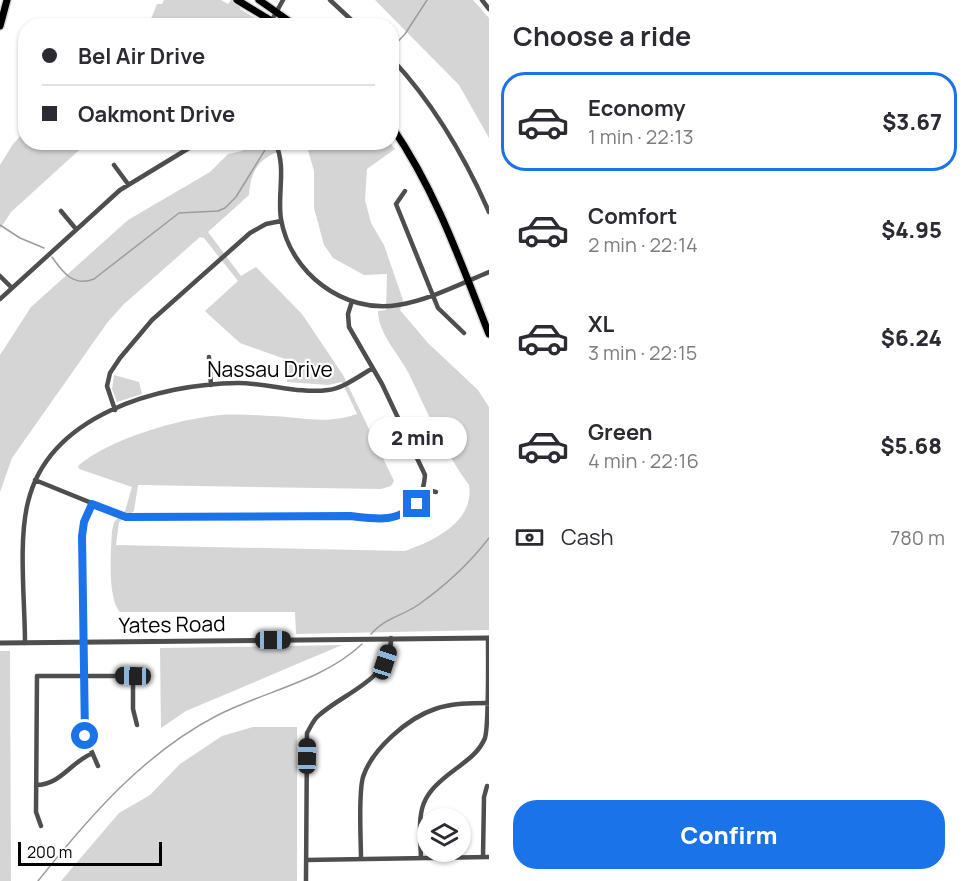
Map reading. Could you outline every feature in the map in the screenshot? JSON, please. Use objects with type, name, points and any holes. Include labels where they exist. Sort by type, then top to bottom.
[{"type":"main road","points":[[0,26],[7,0]]},
{"type":"main road","points":[[237,0],[268,18]]},
{"type":"main road","points":[[259,0],[286,18]]},
{"type":"main road","points":[[399,139],[422,174],[437,203],[489,334]]},
{"type":"street","points":[[273,18],[283,0]]},
{"type":"street","points":[[330,0],[349,18]]},
{"type":"street","points":[[482,0],[489,9]]},
{"type":"street","points":[[399,68],[438,115],[461,153],[489,212]]},
{"type":"street","points":[[0,299],[128,184],[185,150]]},
{"type":"street","points":[[278,150],[281,161],[281,221],[292,250],[309,275],[328,290],[352,301],[390,306],[432,295],[489,272]]},
{"type":"street","points":[[114,165],[128,184]]},
{"type":"street","points":[[405,191],[396,204],[432,295],[442,314],[464,333]]},
{"type":"street","points":[[61,211],[76,229]]},
{"type":"street","points":[[115,410],[108,392],[110,374],[148,325],[250,233],[266,224],[281,221]]},
{"type":"street","points":[[0,276],[11,287]]},
{"type":"street","points":[[35,480],[126,517],[350,516],[386,521],[405,514],[417,504],[424,489],[425,475],[373,368],[349,327],[348,314],[352,301]]},
{"type":"street","points":[[209,357],[212,384]]},
{"type":"street","name":"Nassau Drive","points":[[25,643],[24,528],[28,502],[44,462],[59,444],[80,427],[115,410],[180,388],[240,383],[329,390],[346,384],[373,368]]},
{"type":"street","points":[[424,489],[436,492]]},
{"type":"street","points":[[92,504],[84,522],[82,536],[85,736],[98,766]]},
{"type":"street","points":[[306,881],[307,733],[316,718],[373,676],[385,662],[391,638]]},
{"type":"street","points":[[422,808],[434,784],[476,754],[487,736],[489,638]]},
{"type":"street","name":"Yates Road","points":[[0,643],[489,638]]},
{"type":"street","points":[[41,826],[36,812],[36,676],[133,676],[133,709],[137,725]]},
{"type":"street","points":[[361,859],[363,778],[374,754],[398,731],[432,710],[466,703],[488,703]]},
{"type":"street","points":[[36,785],[54,783],[79,759],[91,754]]},
{"type":"street","points":[[471,857],[486,857],[484,797],[487,786]]},
{"type":"street","points":[[306,860],[417,858]]},
{"type":"shaded area","points":[[164,0],[221,0],[228,4],[231,0],[244,0],[240,9],[256,18],[151,18],[157,4],[162,4]]},
{"type":"shaded area","points":[[375,0],[473,0],[489,18],[489,138],[459,85],[399,24],[399,18],[393,18]]},
{"type":"shaded area","points":[[18,139],[18,150],[79,150],[11,212],[0,229],[0,165]]},
{"type":"shaded area","points":[[242,150],[283,150],[274,153],[259,164],[254,172],[249,195],[208,232],[241,276],[256,267],[302,314],[343,375],[394,481],[391,486],[381,489],[138,485],[134,511],[119,522],[116,545],[405,551],[428,542],[459,520],[469,498],[469,485],[443,444],[408,372],[381,327],[378,311],[386,310],[387,274],[364,275],[333,258],[324,245],[314,208],[314,171],[308,150],[394,150],[367,169],[365,200],[371,223],[384,245],[403,300],[400,310],[428,343],[478,390],[489,407],[489,630],[296,634],[295,612],[120,612],[111,585],[112,531],[114,522],[125,511],[132,487],[79,469],[78,466],[91,456],[125,439],[203,417],[239,415],[324,420],[357,414],[342,382],[328,385],[287,382],[288,360],[240,343],[205,311],[238,281],[204,238],[200,237],[123,305],[107,323],[12,458],[0,492],[0,355],[31,307],[128,220],[210,172],[228,154]]},
{"type":"shaded area","points":[[114,375],[139,382],[142,394],[117,402],[112,389]]},
{"type":"shaded area","points":[[342,645],[186,711],[161,728],[160,648]]},
{"type":"shaded area","points":[[0,651],[10,651],[11,881],[0,881]]},
{"type":"shaded area","points":[[253,727],[297,727],[297,881],[61,881],[119,813],[150,795],[180,764],[222,736]]},
{"type":"waterway","points":[[399,40],[427,0]]},
{"type":"waterway","points":[[52,257],[60,268],[75,280],[94,279],[179,213],[218,211],[225,208],[236,197],[265,150]]},
{"type":"waterway","points":[[0,225],[20,238],[44,248]]},
{"type":"waterway","points":[[371,634],[382,624],[412,609],[438,590],[465,566],[489,538]]},
{"type":"waterway","points":[[38,881],[77,833],[119,788],[166,748],[191,730],[218,715],[330,667],[347,657],[362,644]]},
{"type":"route","points":[[85,736],[82,536],[84,522],[92,504],[126,517],[350,516],[386,521],[405,514],[417,504]]}]
